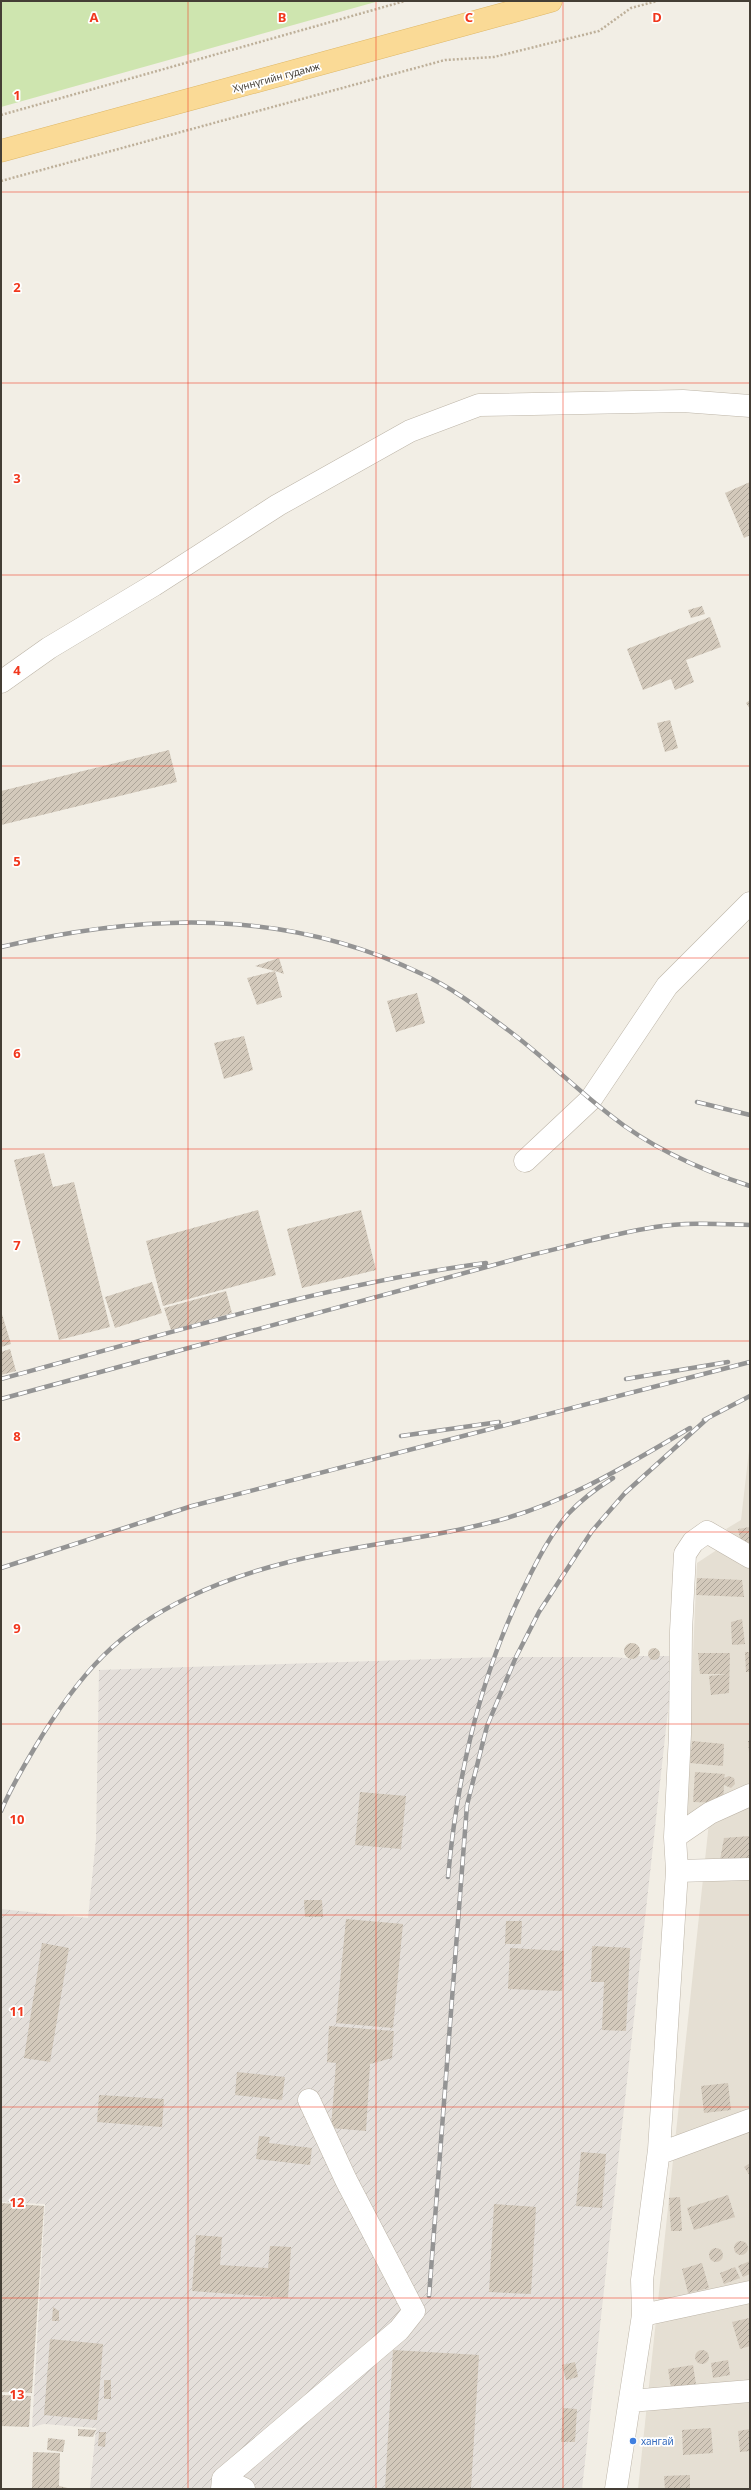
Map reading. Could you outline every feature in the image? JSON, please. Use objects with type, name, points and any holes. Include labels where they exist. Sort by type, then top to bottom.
[{"type":"main road","name":"Хүннүгийн гудамж","points":[[1,151],[551,1]]},
{"type":"street","points":[[1,682],[49,648],[154,585],[278,505],[410,431],[479,405],[683,401],[750,406]]},
{"type":"street","points":[[525,1161],[591,1099],[667,986],[750,903]]},
{"type":"street","points":[[616,2489],[643,2316],[642,2280],[659,2150],[678,1871],[675,1837],[680,1734],[680,1631],[685,1554],[693,1542],[707,1532],[750,1557]]},
{"type":"street","points":[[675,1837],[710,1813],[750,1795]]},
{"type":"street","points":[[678,1871],[750,1869]]},
{"type":"street","points":[[223,2484],[399,2330],[414,2311],[346,2180],[309,2100]]},
{"type":"street","points":[[659,2150],[666,2151],[750,2120]]},
{"type":"street","points":[[643,2316],[750,2292]]},
{"type":"street","points":[[630,2401],[750,2391]]},
{"type":"street","points":[[223,2484],[244,2489]]},
{"type":"path","points":[[1,114],[405,1]]},
{"type":"path","points":[[1,181],[445,60],[494,57],[599,31],[631,8],[657,1]]},
{"type":"shaded area","points":[[750,1442],[750,2489],[638,2489],[710,1813],[686,1815],[697,1563],[735,1538],[726,1529],[741,1520]]},
{"type":"shaded area","points":[[638,1656],[674,1656],[582,2489],[90,2489],[96,2428],[44,2424],[32,2427],[45,2204],[1,2202],[1,1909],[88,1918],[96,1839],[99,1670],[495,1657],[615,1657],[634,1659]]},
{"type":"green space","points":[[1,1],[379,1],[1,107]]},
{"type":"building","points":[[750,482],[750,535],[744,538],[725,493]]},
{"type":"building","points":[[702,606],[705,614],[691,618],[688,610]]},
{"type":"building","points":[[710,617],[721,647],[686,660],[694,682],[675,690],[671,679],[643,690],[627,649]]},
{"type":"building","points":[[750,700],[750,709],[746,703]]},
{"type":"building","points":[[670,720],[678,748],[665,752],[657,723]]},
{"type":"building","points":[[169,750],[177,782],[1,825],[1,791]]},
{"type":"building","points":[[279,958],[284,974],[255,966]]},
{"type":"building","points":[[275,971],[282,997],[257,1005],[247,978]]},
{"type":"building","points":[[417,993],[425,1023],[396,1032],[387,1001]]},
{"type":"building","points":[[244,1036],[253,1070],[224,1079],[214,1043]]},
{"type":"building","points":[[44,1153],[53,1187],[74,1182],[110,1327],[59,1340],[14,1160]]},
{"type":"building","points":[[258,1210],[276,1275],[163,1306],[146,1241]]},
{"type":"building","points":[[361,1210],[376,1270],[302,1288],[287,1229]]},
{"type":"building","points":[[152,1282],[162,1313],[115,1328],[105,1297]]},
{"type":"building","points":[[226,1291],[232,1313],[171,1330],[164,1308]]},
{"type":"building","points":[[1,1311],[11,1344],[1,1347]]},
{"type":"building","points":[[10,1349],[16,1371],[1,1375],[1,1352]]},
{"type":"building","points":[[750,1527],[750,1546],[742,1548],[738,1529]]},
{"type":"building","points":[[697,1578],[742,1580],[744,1597],[696,1595]]},
{"type":"building","points":[[742,1619],[745,1644],[732,1645],[731,1622]]},
{"type":"building","points":[[629,1643],[635,1643],[640,1648],[638,1657],[635,1659],[629,1659],[624,1654],[624,1648]]},
{"type":"building","points":[[652,1648],[656,1648],[660,1654],[656,1660],[652,1660],[648,1656],[648,1652]]},
{"type":"building","points":[[745,1652],[750,1652],[750,1672],[746,1672]]},
{"type":"building","points":[[698,1653],[730,1653],[729,1693],[711,1695],[709,1676],[727,1674],[700,1674]]},
{"type":"building","points":[[692,1741],[724,1744],[723,1766],[690,1763]]},
{"type":"building","points":[[748,1741],[750,1741],[750,1753],[749,1753]]},
{"type":"building","points":[[695,1772],[725,1774],[724,1778],[729,1776],[734,1778],[735,1784],[731,1788],[724,1785],[723,1803],[693,1802]]},
{"type":"building","points":[[360,1792],[406,1796],[401,1849],[355,1845]]},
{"type":"building","points":[[750,1836],[750,1858],[720,1860],[724,1838]]},
{"type":"building","points":[[304,1900],[322,1900],[323,1917],[305,1917]]},
{"type":"building","points":[[346,1919],[403,1924],[393,2028],[336,2023]]},
{"type":"building","points":[[506,1921],[522,1921],[521,1944],[505,1944]]},
{"type":"building","points":[[42,1943],[69,1948],[50,2062],[24,2058]]},
{"type":"building","points":[[592,1946],[630,1948],[626,2031],[602,2030],[604,1982],[591,1982]]},
{"type":"building","points":[[510,1948],[564,1951],[562,1991],[508,1989]]},
{"type":"building","points":[[329,2026],[394,2031],[392,2058],[370,2064],[366,2131],[331,2128],[336,2063],[327,2062]]},
{"type":"building","points":[[237,2072],[285,2077],[282,2100],[235,2095]]},
{"type":"building","points":[[728,2083],[731,2110],[704,2113],[701,2086]]},
{"type":"building","points":[[99,2095],[164,2099],[162,2127],[97,2122]]},
{"type":"building","points":[[259,2136],[270,2137],[269,2143],[312,2148],[310,2165],[256,2159]]},
{"type":"building","points":[[581,2152],[606,2154],[602,2208],[576,2206]]},
{"type":"building","points":[[750,2163],[750,2176],[744,2167]]},
{"type":"building","points":[[728,2195],[735,2217],[694,2230],[687,2208]]},
{"type":"building","points":[[680,2197],[682,2231],[671,2231],[669,2198]]},
{"type":"building","points":[[1,2203],[44,2206],[32,2393],[1,2392]]},
{"type":"building","points":[[494,2204],[536,2207],[531,2294],[489,2292]]},
{"type":"building","points":[[196,2235],[222,2237],[220,2265],[268,2268],[270,2246],[291,2247],[288,2298],[192,2291]]},
{"type":"building","points":[[738,2241],[744,2241],[748,2245],[748,2251],[744,2255],[738,2255],[734,2251],[734,2245]]},
{"type":"building","points":[[713,2248],[719,2248],[723,2252],[723,2258],[719,2262],[713,2262],[709,2258],[709,2252]]},
{"type":"building","points":[[750,2261],[750,2274],[743,2277],[738,2266]]},
{"type":"building","points":[[702,2263],[709,2288],[688,2293],[682,2269]]},
{"type":"building","points":[[735,2267],[740,2278],[724,2284],[720,2273]]},
{"type":"building","points":[[53,2307],[59,2311],[59,2321],[52,2321]]},
{"type":"building","points":[[749,2318],[750,2346],[740,2349],[732,2322]]},
{"type":"building","points":[[50,2339],[103,2344],[97,2420],[44,2415]]},
{"type":"building","points":[[393,2350],[479,2355],[471,2489],[385,2489]]},
{"type":"building","points":[[699,2350],[705,2350],[709,2354],[709,2360],[705,2364],[699,2364],[695,2360],[695,2354]]},
{"type":"building","points":[[728,2360],[730,2375],[713,2378],[711,2363]]},
{"type":"building","points":[[575,2362],[578,2377],[566,2380],[562,2365]]},
{"type":"building","points":[[693,2365],[696,2384],[671,2388],[668,2369]]},
{"type":"building","points":[[104,2380],[111,2380],[111,2399],[104,2399]]},
{"type":"building","points":[[1,2395],[31,2396],[29,2427],[1,2426]]},
{"type":"building","points":[[563,2408],[577,2409],[575,2442],[561,2442]]},
{"type":"building","points":[[711,2428],[713,2453],[683,2455],[682,2430]]},
{"type":"building","points":[[78,2429],[96,2430],[93,2437],[78,2436]]},
{"type":"building","points":[[750,2429],[750,2451],[740,2452],[738,2431]]},
{"type":"building","points":[[99,2432],[106,2432],[105,2447],[98,2446]]},
{"type":"building","points":[[48,2438],[65,2440],[63,2452],[47,2450]]},
{"type":"building","points":[[33,2452],[60,2453],[59,2486],[72,2489],[32,2489]]},
{"type":"building","points":[[690,2475],[690,2489],[665,2489],[664,2476]]},
{"type":"railway","points":[[1,947],[55,936],[108,928],[162,923],[214,923],[267,927],[319,937],[371,952],[422,974],[445,986],[488,1015],[521,1040],[610,1115],[642,1138],[677,1157],[713,1173],[750,1186]]},
{"type":"railway","points":[[697,1102],[750,1115]]},
{"type":"railway","points":[[1,1399],[527,1256],[607,1237],[655,1227],[679,1224],[750,1225]]},
{"type":"railway","points":[[1,1379],[181,1329],[302,1298],[363,1284],[486,1263]]},
{"type":"railway","points":[[626,1379],[728,1362]]},
{"type":"railway","points":[[1,1568],[192,1506],[750,1362]]},
{"type":"railway","points":[[704,1420],[750,1396]]},
{"type":"railway","points":[[429,2296],[467,1805],[487,1726],[516,1657],[539,1612],[592,1531],[625,1493],[708,1418]]},
{"type":"railway","points":[[401,1436],[499,1422]]},
{"type":"railway","points":[[1,1811],[16,1780],[41,1737],[84,1677],[93,1666],[122,1639],[143,1623],[165,1610],[212,1587],[285,1563],[336,1552],[463,1529],[515,1516],[592,1483],[690,1428]]},
{"type":"railway","points":[[448,1877],[457,1803],[472,1730],[494,1658],[508,1623],[538,1560],[561,1522],[584,1499],[613,1478]]},
{"type":"place","name":"хангай","points":[[633,2441]]}]
